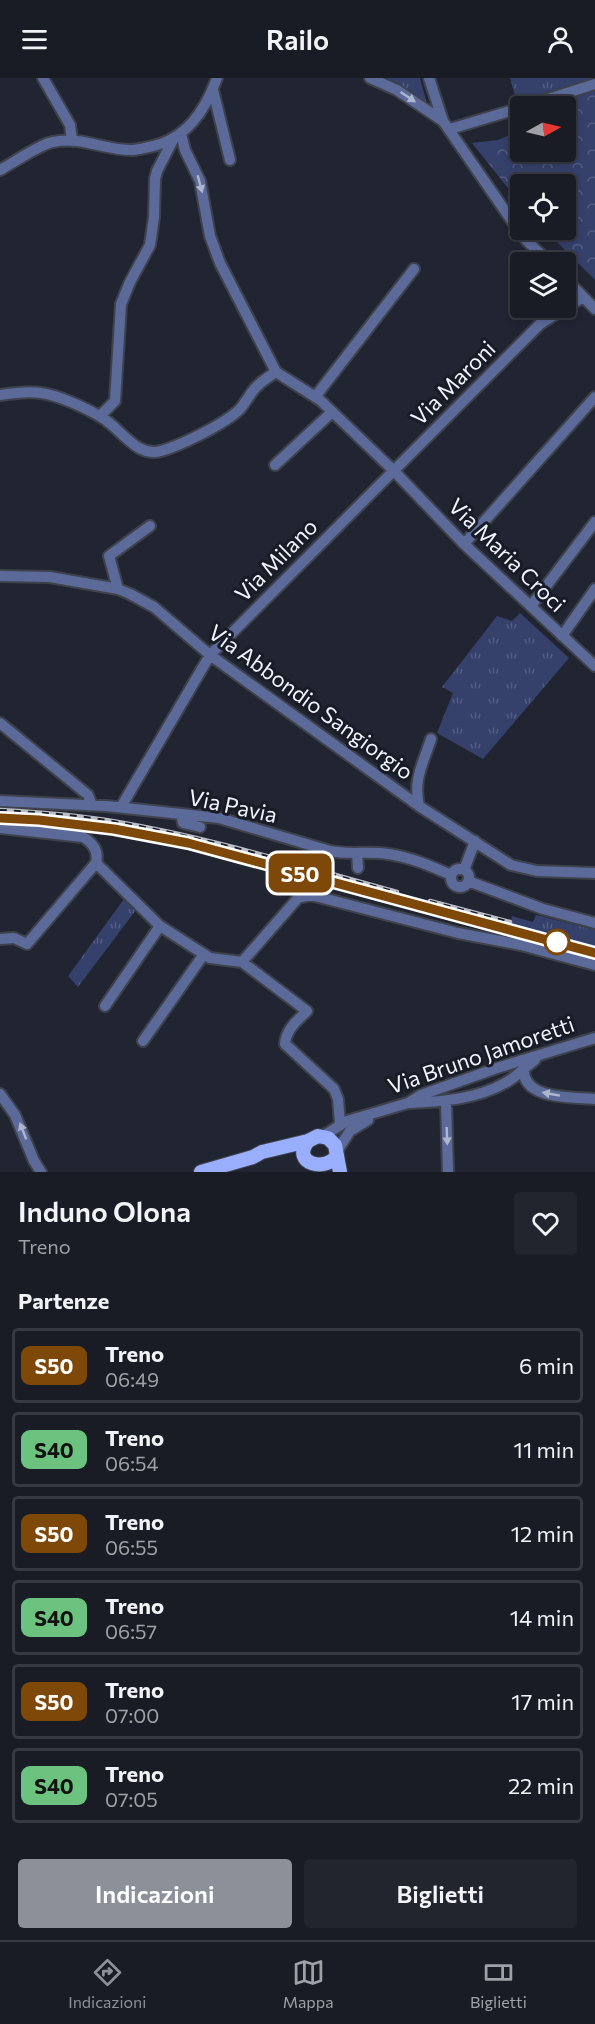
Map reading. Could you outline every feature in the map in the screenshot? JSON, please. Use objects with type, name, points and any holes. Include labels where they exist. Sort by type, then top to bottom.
[{"type":"main road","points":[[201,1172],[253,1157],[262,1152],[323,1136],[332,1141],[337,1153],[340,1172]]},
{"type":"main road","points":[[305,1161],[303,1150],[308,1141]]},
{"type":"main road","points":[[253,1157],[285,1156],[305,1161],[313,1168],[325,1171],[333,1164],[337,1153]]},
{"type":"street","points":[[0,170],[51,142],[72,140],[132,150],[161,145],[193,124],[218,78]]},
{"type":"street","points":[[370,78],[398,90],[446,125],[510,110]]},
{"type":"street","points":[[429,78],[435,101],[446,125],[512,221],[539,252]]},
{"type":"street","points":[[49,81],[70,125],[72,140]]},
{"type":"street","points":[[557,96],[595,84]]},
{"type":"street","points":[[213,90],[230,160]]},
{"type":"street","points":[[0,395],[40,393],[54,396],[100,416],[142,451],[153,452],[198,434],[231,416],[245,404],[264,379],[276,372],[230,285],[210,236],[200,181],[177,136]]},
{"type":"street","points":[[100,416],[115,401],[121,304],[150,245],[154,217],[155,179],[157,171],[177,136]]},
{"type":"street","points":[[315,397],[414,269]]},
{"type":"street","points":[[576,291],[595,309]]},
{"type":"street","name":"Via Maroni","points":[[540,324],[583,297]]},
{"type":"street","name":"Via Maroni","points":[[393,470],[544,318]]},
{"type":"street","name":"Via Maria Croci","points":[[276,372],[315,397],[332,412],[393,470],[464,544],[595,666]]},
{"type":"street","points":[[464,544],[595,397]]},
{"type":"street","points":[[275,465],[332,412]]},
{"type":"street","name":"Via Milano","points":[[121,807],[210,655],[393,470]]},
{"type":"street","points":[[531,606],[595,522]]},
{"type":"street","points":[[118,589],[109,556],[150,526]]},
{"type":"street","name":"Via Abbondio Sangiorgio","points":[[0,576],[51,577],[118,589],[154,607],[210,655],[419,806],[511,865],[537,871],[595,873]]},
{"type":"street","points":[[562,636],[595,589]]},
{"type":"street","points":[[0,723],[88,795],[93,805]]},
{"type":"street","points":[[419,806],[416,782],[431,739]]},
{"type":"street","name":"Via Pavia","points":[[0,801],[121,807],[219,818],[330,851],[387,853],[405,857],[423,862],[451,875]]},
{"type":"street","points":[[181,814],[183,823],[200,827]]},
{"type":"street","points":[[0,828],[83,837],[94,846],[97,858],[96,863],[27,944],[14,938],[0,939]]},
{"type":"street","points":[[464,870],[475,841]]},
{"type":"street","points":[[357,853],[358,868]]},
{"type":"street","points":[[96,863],[160,926],[210,958],[242,962],[307,1011],[289,1029],[285,1044],[334,1089],[338,1099],[340,1124]]},
{"type":"street","points":[[457,870],[464,870],[468,874],[466,884],[459,886],[452,882],[451,875],[457,870]]},
{"type":"street","points":[[468,881],[543,909],[595,923]]},
{"type":"street","points":[[242,962],[298,898],[311,894],[458,933],[521,945],[595,965]]},
{"type":"street","points":[[105,1006],[160,926]]},
{"type":"street","points":[[143,1041],[204,954]]},
{"type":"street","name":"Via Bruno Jamoretti","points":[[323,1136],[340,1124],[408,1103],[421,1095],[595,1038]]},
{"type":"street","points":[[408,1103],[450,1100],[500,1086],[543,1054]]},
{"type":"street","points":[[524,1068],[523,1076],[527,1084],[534,1089],[546,1094],[595,1099]]},
{"type":"street","points":[[448,1172],[450,1100],[456,1089],[500,1070]]},
{"type":"street","points":[[0,1094],[15,1115],[34,1161],[41,1172]]},
{"type":"street","name":"Via Bruno Jamoretti","points":[[337,1153],[350,1131],[381,1112]]},
{"type":"green space","points":[[384,78],[420,78],[427,104]]},
{"type":"green space","points":[[510,78],[588,78],[577,97],[515,96]]},
{"type":"green space","points":[[588,78],[595,78],[595,280],[576,261],[576,252],[567,252],[555,240],[576,240],[576,174],[510,174],[510,190],[472,143],[498,140],[510,135],[510,162],[576,162],[576,96],[584,89]]},
{"type":"green space","points":[[520,613],[569,658],[483,759],[437,733],[453,693],[442,687],[497,616],[512,621]]},
{"type":"green space","points":[[124,899],[136,910],[78,987],[68,976]]},
{"type":"green space","points":[[536,915],[595,930],[595,961],[507,938],[512,916],[533,922]]},
{"type":"railway","points":[[0,810],[103,820],[188,836],[397,892]]},
{"type":"railway","points":[[430,901],[510,922]]},
{"type":"train","name":"S50","points":[[0,818],[114,829],[188,843],[595,953]]}]
